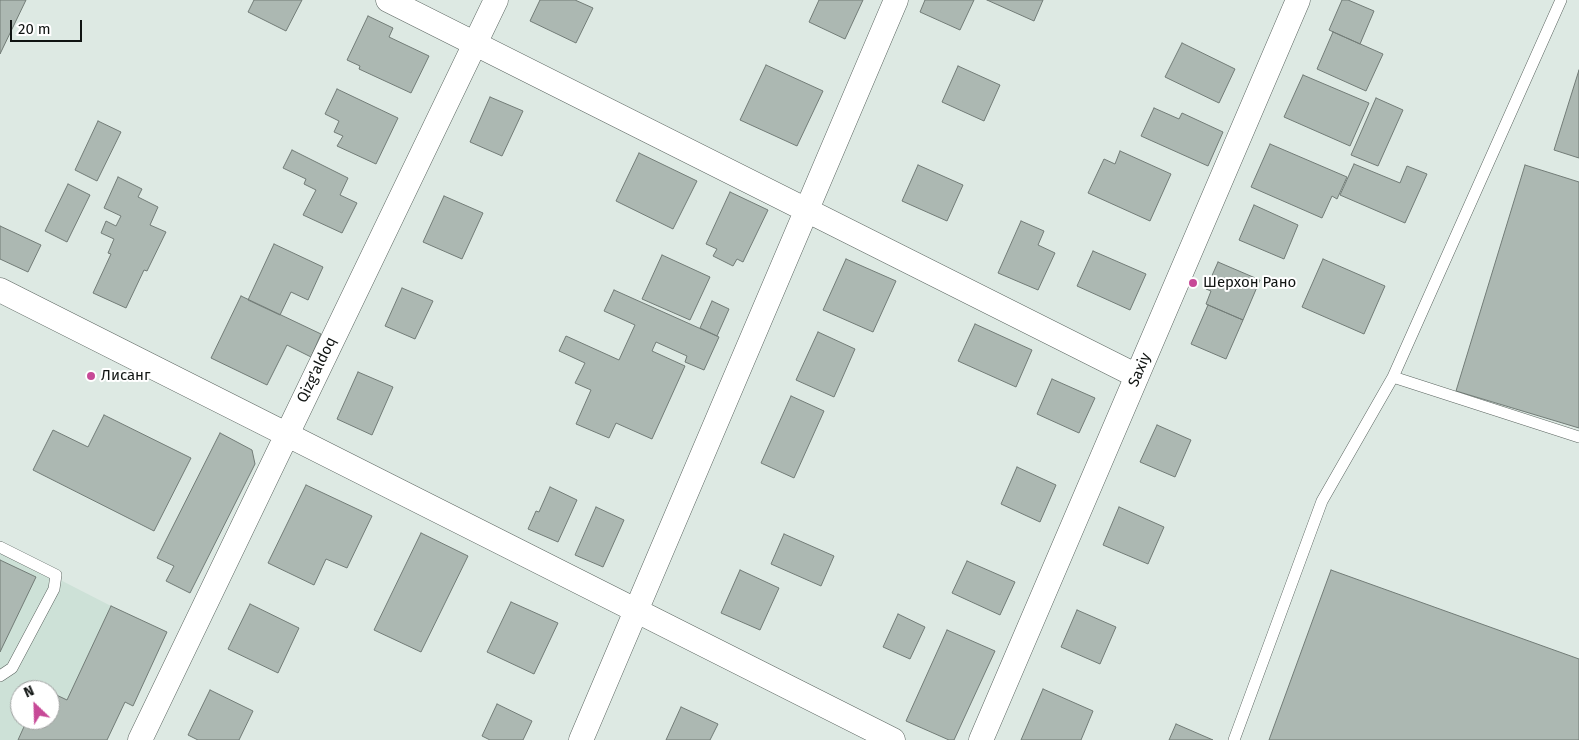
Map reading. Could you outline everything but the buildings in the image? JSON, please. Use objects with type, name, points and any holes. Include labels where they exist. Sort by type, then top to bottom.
[{"type":"street","points":[[388,0],[1137,376]]},
{"type":"street","name":"Qizg'aldoq","points":[[140,740],[496,0]]},
{"type":"street","points":[[581,740],[896,0]]},
{"type":"street","name":"Saxiy","points":[[981,740],[1298,0]]},
{"type":"street","points":[[0,290],[893,740]]},
{"type":"lane","points":[[1234,740],[1322,501],[1393,377],[1561,0]]},
{"type":"lane","points":[[1393,377],[1579,437]]},
{"type":"lane","points":[[0,547],[56,575],[54,589],[12,668],[0,676]]},
{"type":"shaded area","points":[[0,549],[111,606],[167,632],[133,706],[125,702],[107,740],[0,740]]},
{"type":"place","name":"Шерхон Рано","points":[[1193,283]]},
{"type":"place","name":"Лисанг","points":[[91,376]]}]
